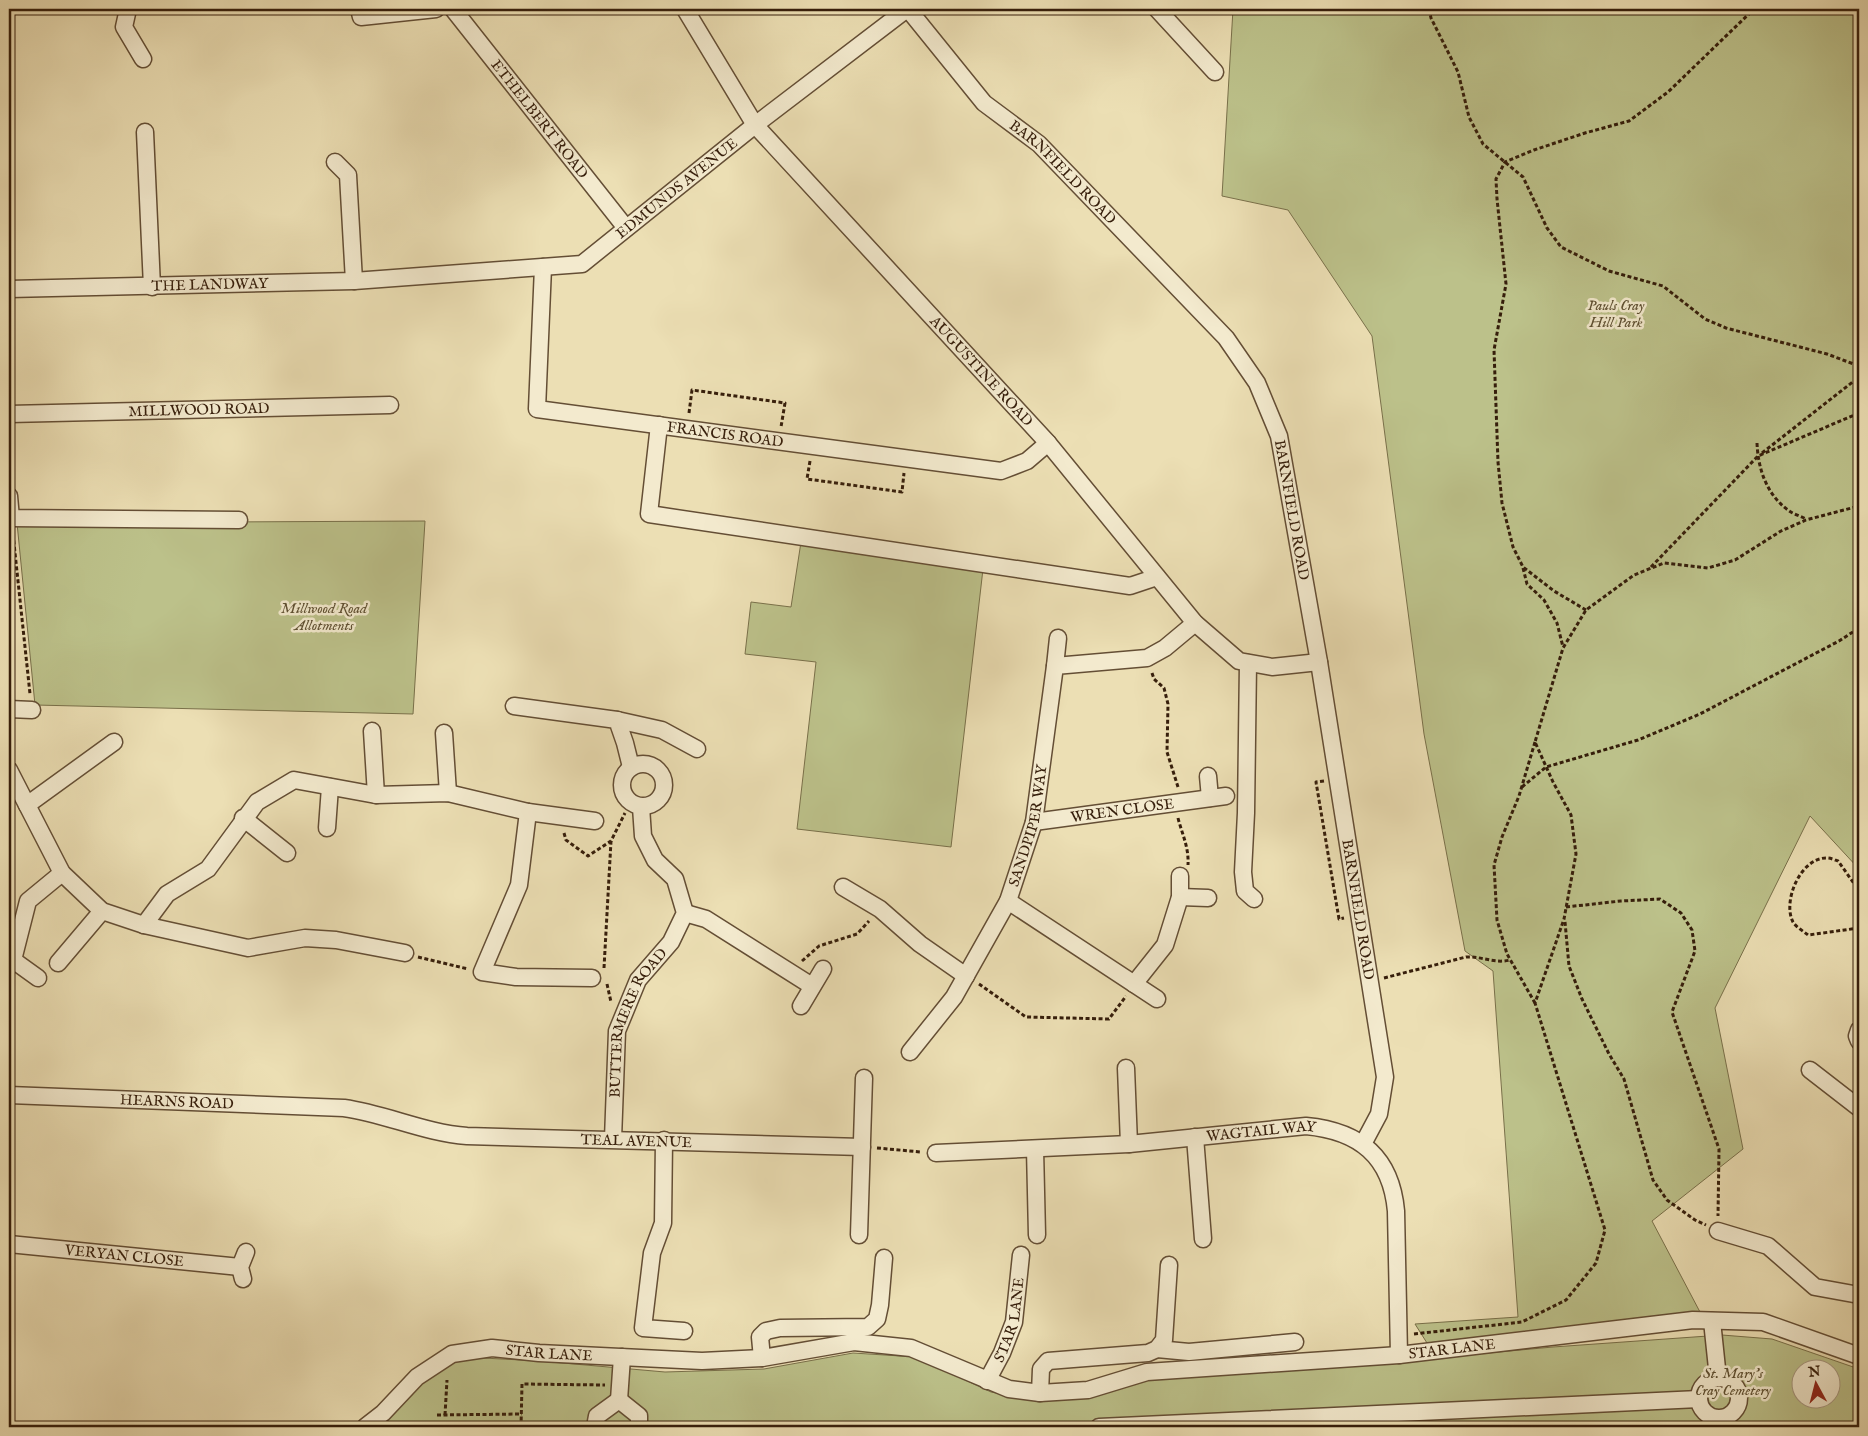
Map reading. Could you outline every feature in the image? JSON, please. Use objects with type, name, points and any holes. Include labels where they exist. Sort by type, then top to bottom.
[{"type":"street","points":[[128,9],[124,27],[143,59]]},
{"type":"street","points":[[359,9],[360,17],[436,9]]},
{"type":"street","name":"ETHELBERT ROAD","points":[[453,9],[626,228]]},
{"type":"street","name":"AUGUSTINE ROAD","points":[[685,9],[755,125],[1048,443],[1194,623],[1239,661],[1272,667],[1319,662]]},
{"type":"street","name":"EDMUNDS AVENUE","points":[[412,277],[582,264],[755,125],[908,9]]},
{"type":"street","name":"BARNFIELD ROAD","points":[[908,9],[984,103],[1039,144],[1226,338],[1257,383],[1279,436],[1319,662],[1385,1077],[1379,1114],[1363,1144]]},
{"type":"street","points":[[1157,9],[1215,72]]},
{"type":"street","points":[[145,132],[152,287]]},
{"type":"street","points":[[335,162],[348,175],[354,281]]},
{"type":"street","name":"FRANCIS ROAD","points":[[544,267],[537,409],[1002,470],[1027,461],[1048,443]]},
{"type":"street","name":"THE LANDWAY","points":[[9,288],[152,287],[354,281],[412,277]]},
{"type":"street","name":"MILLWOOD ROAD","points":[[9,414],[390,405]]},
{"type":"street","points":[[659,425],[649,514],[1130,586],[1157,577]]},
{"type":"street","points":[[9,496],[11,518],[239,520]]},
{"type":"street","points":[[1055,666],[1147,658],[1165,648],[1194,623]]},
{"type":"street","name":"SANDPIPER WAY","points":[[910,1052],[954,997],[1008,901],[1034,822],[1058,638]]},
{"type":"street","points":[[1248,663],[1246,812],[1243,872],[1245,891],[1254,899]]},
{"type":"street","points":[[514,706],[618,720],[662,730],[697,749]]},
{"type":"street","points":[[9,709],[32,710]]},
{"type":"street","points":[[618,720],[630,767]]},
{"type":"street","points":[[372,731],[376,795]]},
{"type":"street","points":[[444,732],[448,793]]},
{"type":"street","points":[[27,805],[114,742]]},
{"type":"street","points":[[644,763],[657,768],[664,780],[663,794],[654,804],[641,807],[630,803],[622,792],[622,778],[630,767],[644,763]]},
{"type":"street","points":[[9,770],[62,873],[102,911],[144,925],[248,948],[305,938],[336,940],[406,954]]},
{"type":"street","name":"WREN CLOSE","points":[[1034,822],[1218,797],[1208,776]]},
{"type":"street","points":[[144,925],[167,894],[208,869],[243,818],[257,802],[294,780],[376,795],[448,793],[528,812],[595,821]]},
{"type":"street","points":[[327,828],[330,787]]},
{"type":"street","points":[[641,807],[643,836],[655,860],[675,879],[685,913],[706,919],[812,986]]},
{"type":"street","points":[[528,812],[518,885],[482,972],[516,977],[601,978]]},
{"type":"street","points":[[243,818],[287,853]]},
{"type":"street","points":[[38,978],[13,960],[28,901],[62,873]]},
{"type":"street","points":[[1134,984],[1165,945],[1180,897],[1180,876]]},
{"type":"street","points":[[843,887],[880,909],[920,944],[966,976]]},
{"type":"street","points":[[1180,897],[1208,898]]},
{"type":"street","points":[[1008,901],[1157,999]]},
{"type":"street","points":[[58,963],[102,911]]},
{"type":"street","name":"BUTTERMERE ROAD","points":[[613,1140],[617,1031],[638,980],[671,942],[685,913]]},
{"type":"street","points":[[801,1006],[822,969]]},
{"type":"street","points":[[1859,1030],[1857,1036],[1859,1041]]},
{"type":"street","points":[[1126,1068],[1129,1144]]},
{"type":"street","points":[[1810,1070],[1859,1108]]},
{"type":"street","points":[[859,1235],[864,1078]]},
{"type":"street","name":"HEARNS ROAD","points":[[9,1095],[344,1108]]},
{"type":"street","name":"TEAL AVENUE","points":[[344,1108],[362,1111],[425,1129],[457,1135],[862,1147]]},
{"type":"street","name":"WAGTAIL WAY","points":[[936,1153],[1129,1144],[1306,1126],[1347,1134],[1374,1154],[1385,1170],[1394,1198],[1399,1355]]},
{"type":"street","points":[[1194,1137],[1203,1239]]},
{"type":"street","points":[[664,1140],[663,1223],[652,1253],[643,1328],[684,1331]]},
{"type":"street","points":[[1035,1149],[1036,1235]]},
{"type":"street","points":[[1718,1231],[1768,1246],[1815,1287],[1859,1295]]},
{"type":"street","name":"VERYAN CLOSE","points":[[9,1244],[243,1266]]},
{"type":"street","name":"STAR LANE","points":[[987,1381],[1002,1353],[1014,1322],[1021,1256]]},
{"type":"street","points":[[762,1358],[760,1337],[766,1331],[780,1328],[868,1327],[877,1319],[884,1258]]},
{"type":"street","points":[[1040,1393],[1041,1369],[1048,1361],[1148,1353],[1157,1348],[1164,1340],[1168,1265]]},
{"type":"street","name":"STAR LANE","points":[[365,1427],[383,1413],[417,1377],[452,1354],[492,1348],[540,1353],[702,1361],[762,1358],[854,1342],[911,1348],[1009,1389],[1040,1393],[1088,1390],[1147,1372],[1399,1355],[1692,1320],[1763,1322],[1859,1356]]},
{"type":"street","points":[[1712,1321],[1718,1378]]},
{"type":"street","points":[[1157,1348],[1190,1352],[1295,1342]]},
{"type":"street","points":[[595,1427],[598,1416],[620,1393],[622,1357]]},
{"type":"street","points":[[1718,1378],[1731,1381],[1738,1392],[1739,1399],[1734,1411],[1722,1418],[1709,1416],[1700,1406],[1698,1399],[1706,1382],[1718,1378]]},
{"type":"street","points":[[620,1393],[639,1416],[639,1427]]},
{"type":"street","points":[[1099,1427],[1698,1399]]},
{"type":"path","points":[[1429,9],[1431,18],[1458,72],[1469,117],[1483,144],[1523,177],[1547,228],[1561,247],[1609,272],[1663,286],[1705,319],[1726,328],[1827,354],[1859,366]]},
{"type":"path","points":[[1564,648],[1556,623],[1544,600],[1527,584],[1523,567],[1513,547],[1502,503],[1494,394],[1494,350],[1506,284],[1496,199],[1496,179],[1505,162],[1585,132],[1629,121],[1668,92],[1754,9]]},
{"type":"path","points":[[1649,569],[1758,456],[1859,377]]},
{"type":"path","points":[[687,429],[692,390],[784,403],[780,441]]},
{"type":"path","points":[[1758,456],[1859,413]]},
{"type":"path","points":[[1757,443],[1763,478],[1773,494],[1787,510],[1806,520]]},
{"type":"path","points":[[808,479],[902,492]]},
{"type":"path","points":[[1398,1334],[1417,1334],[1522,1322],[1566,1300],[1596,1263],[1605,1230],[1536,1003],[1506,954],[1497,920],[1494,865],[1502,837],[1522,787],[1564,648],[1586,610],[1634,574],[1664,563],[1708,568],[1735,560],[1781,531],[1806,520],[1859,506]]},
{"type":"path","points":[[11,518],[32,710]]},
{"type":"path","points":[[1523,567],[1554,591],[1586,610]]},
{"type":"path","points":[[1522,787],[1546,767],[1638,740],[1700,714],[1839,641],[1859,628]]},
{"type":"path","points":[[1147,658],[1154,679],[1164,688],[1168,704],[1168,752],[1177,778],[1180,794],[1177,812],[1189,854],[1188,871],[1180,876]]},
{"type":"path","points":[[1535,742],[1571,815],[1576,854],[1564,919],[1536,1003]]},
{"type":"path","points":[[1316,782],[1339,919]]},
{"type":"path","points":[[611,842],[601,978],[617,1031]]},
{"type":"path","points":[[1859,894],[1858,889],[1838,861],[1826,858],[1816,860],[1801,873],[1791,890],[1789,910],[1794,924],[1808,934],[1859,928]]},
{"type":"path","points":[[1564,919],[1569,966],[1582,999],[1605,1046],[1624,1078],[1654,1180],[1667,1200],[1695,1220],[1718,1231],[1719,1149],[1672,1012],[1695,952],[1692,930],[1681,913],[1660,899],[1566,907]]},
{"type":"path","points":[[790,971],[819,946],[857,934],[880,909]]},
{"type":"path","points":[[406,954],[482,972]]},
{"type":"path","points":[[1390,977],[1466,957],[1476,956],[1502,962],[1510,960]]},
{"type":"path","points":[[966,976],[1026,1017],[1109,1019],[1134,984]]},
{"type":"path","points":[[862,1147],[936,1153]]},
{"type":"path","points":[[445,1415],[447,1380]]},
{"type":"path","points":[[522,1427],[522,1384],[620,1393]]},
{"type":"path","points":[[437,1415],[522,1414]]},
{"type":"green space","name":"Pauls Cray Hill Park","points":[[1233,9],[1859,9],[1859,869],[1810,816],[1715,1008],[1743,1149],[1652,1221],[1700,1312],[1427,1343],[1415,1324],[1518,1317],[1493,971],[1465,951],[1424,734],[1372,336],[1288,210],[1222,196]]},
{"type":"green space","name":"Millwood Road Allotments","points":[[425,521],[413,714],[35,705],[17,523]]},
{"type":"green space","points":[[801,542],[983,569],[951,847],[797,829],[816,662],[745,654],[751,602],[791,607]]},
{"type":"green space","name":"St. Mary's Cray Cemetery","points":[[1722,1335],[1772,1339],[1827,1358],[1790,1358],[1790,1408],[1840,1408],[1840,1362],[1859,1369],[1859,1427],[377,1427],[437,1367],[464,1357],[540,1361],[665,1372],[764,1369],[853,1353],[916,1357],[991,1392],[1027,1399],[1147,1377],[1389,1362],[1553,1347]]}]
